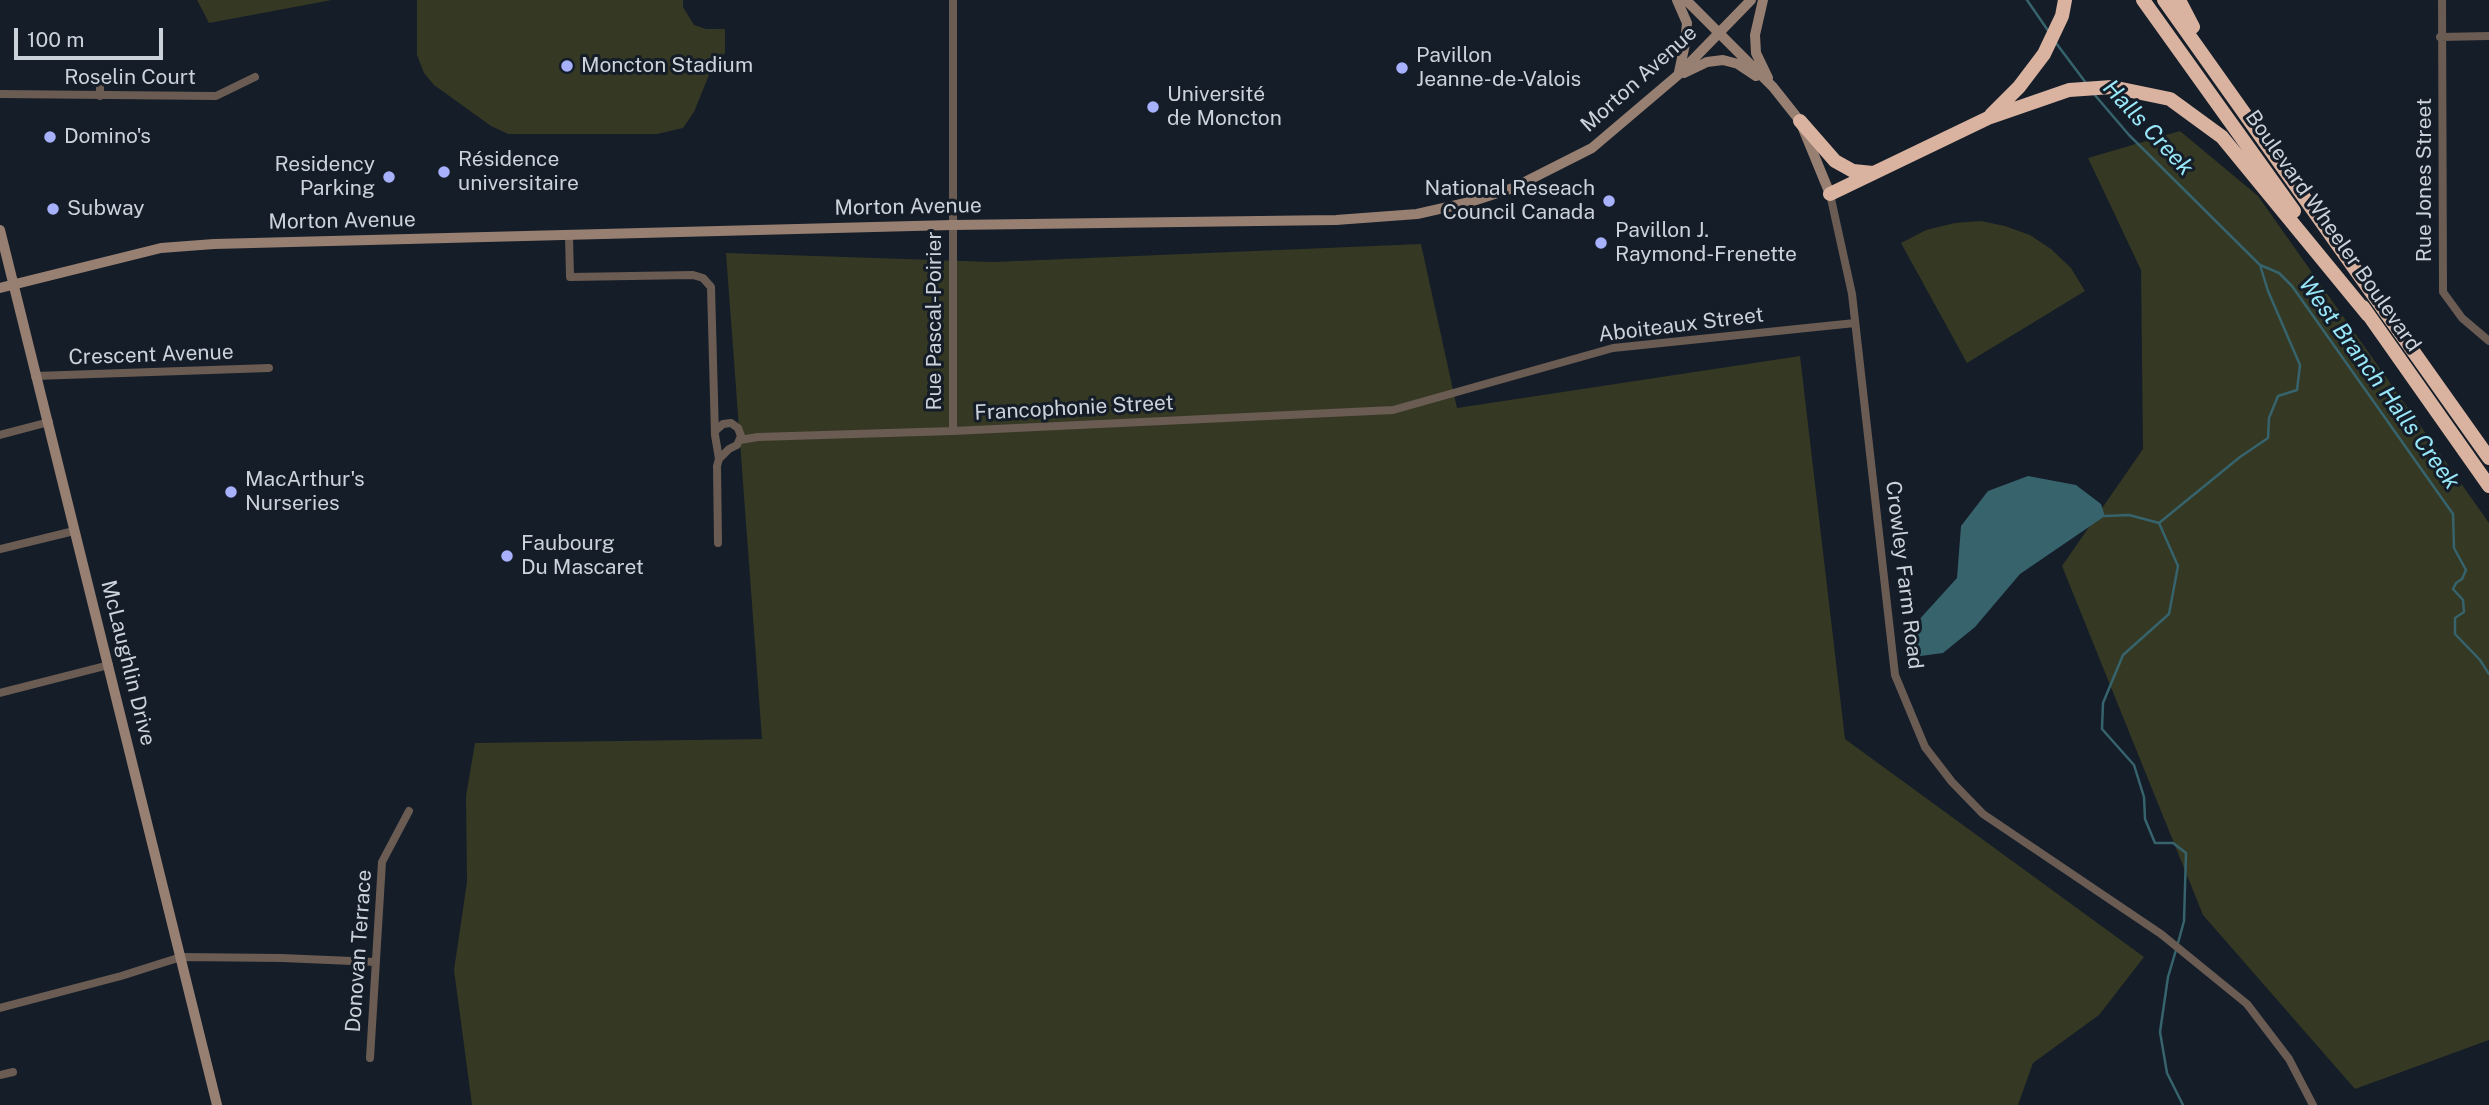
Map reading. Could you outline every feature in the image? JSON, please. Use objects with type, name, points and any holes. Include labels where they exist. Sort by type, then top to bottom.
[{"type":"highway","points":[[1988,118],[2019,88],[2044,54],[2062,16],[2064,0]]},
{"type":"highway","name":"Boulevard Wheeler Boulevard","points":[[2143,0],[2489,486]]},
{"type":"highway","name":"Boulevard Wheeler Boulevard","points":[[2164,0],[2489,458]]},
{"type":"highway","points":[[2179,0],[2189,22],[2342,241],[2361,278]]},
{"type":"highway","points":[[1830,194],[1988,118],[2069,90],[2112,87],[2170,99],[2222,137],[2368,315]]},
{"type":"highway","points":[[1800,121],[1835,161],[1853,171],[1874,173]]},
{"type":"street","name":"Rue Pascal-Poirier","points":[[953,0],[953,431]]},
{"type":"street","points":[[1677,0],[1686,23],[1685,44],[1678,75]]},
{"type":"street","name":"Crowley Farm Road","points":[[1686,0],[1773,87],[1800,121],[1830,194],[1852,294],[1895,675],[1925,747],[1952,782],[1983,814],[2161,934],[2247,1004],[2289,1059],[2314,1105]]},
{"type":"street","name":"Morton Avenue","points":[[0,288],[161,248],[268,242],[952,225],[1336,220],[1417,214],[1470,202],[1513,188],[1592,148],[1678,75],[1751,0]]},
{"type":"street","points":[[1763,0],[1756,28],[1756,53],[1773,87]]},
{"type":"street","name":"Rue Jones Street","points":[[2442,0],[2440,37],[2443,292],[2462,318],[2489,341]]},
{"type":"street","points":[[2440,37],[2489,36]]},
{"type":"street","points":[[1678,75],[1707,62],[1723,60],[1738,64],[1773,87]]},
{"type":"street","points":[[100,76],[100,96]]},
{"type":"street","name":"Roselin Court","points":[[0,94],[216,96],[255,77]]},
{"type":"street","name":"McLaughlin Drive","points":[[0,230],[217,1105]]},
{"type":"street","points":[[569,235],[570,277],[693,275],[708,282],[712,292],[719,421],[715,431],[719,459],[718,543]]},
{"type":"street","name":"Aboiteaux Street","points":[[1393,410],[1613,348],[1855,323]]},
{"type":"street","name":"Crescent Avenue","points":[[35,376],[269,368]]},
{"type":"street","name":"Francophonie Street","points":[[740,436],[953,431],[1393,410]]},
{"type":"street","points":[[719,421],[731,423],[740,436],[737,445],[719,459]]},
{"type":"street","points":[[0,435],[49,422]]},
{"type":"street","points":[[718,445],[729,449]]},
{"type":"street","points":[[0,549],[74,531]]},
{"type":"street","points":[[0,693],[109,665]]},
{"type":"street","name":"Donovan Terrace","points":[[370,1058],[382,862],[409,811]]},
{"type":"street","points":[[0,1008],[181,957],[375,962]]},
{"type":"street","points":[[0,1075],[13,1072]]},
{"type":"green space","points":[[197,0],[332,0],[209,23]]},
{"type":"green space","name":"Moncton Stadium","points":[[417,0],[683,0],[683,7],[694,25],[706,29],[725,29],[725,53],[711,70],[694,112],[683,128],[657,134],[508,134],[491,126],[434,85],[424,73],[417,55]]},
{"type":"green space","points":[[2180,131],[2258,196],[2489,523],[2489,1040],[2355,1089],[2203,915],[2062,566],[2143,449],[2141,270],[2088,158]]},
{"type":"green space","points":[[1981,221],[2030,235],[2051,249],[2071,268],[2085,291],[1967,363],[1901,243],[1926,230],[1955,223]]},
{"type":"green space","points":[[1421,244],[1457,408],[1800,356],[1845,739],[2144,957],[2099,1015],[2033,1063],[2018,1105],[472,1105],[454,970],[467,882],[466,796],[475,743],[762,739],[726,253],[993,262]]},
{"type":"water","points":[[2028,476],[2076,485],[2101,504],[2105,516],[2020,574],[1975,627],[1943,653],[1913,657],[1906,649],[1906,634],[1957,578],[1961,526],[1988,491]]},
{"type":"waterway","name":"Halls Creek","points":[[2027,0],[2049,32]]},
{"type":"waterway","name":"Halls Creek","points":[[2056,43],[2086,83]]},
{"type":"waterway","name":"West Branch Halls Creek","points":[[2094,94],[2129,135],[2260,265],[2279,273],[2292,286],[2453,514],[2454,548],[2466,570],[2453,589],[2463,600],[2464,612],[2455,618],[2455,634],[2480,660],[2489,674]]},
{"type":"waterway","points":[[2159,523],[2240,457],[2268,438],[2269,418],[2278,396],[2297,390],[2300,365],[2268,291],[2260,265]]},
{"type":"waterway","points":[[2105,516],[2129,515],[2159,523]]},
{"type":"waterway","points":[[2159,523],[2178,566],[2169,614],[2123,655],[2103,703],[2102,729],[2134,765],[2144,797],[2145,819],[2155,843],[2173,843],[2186,853],[2184,921],[2178,943]]},
{"type":"waterway","points":[[2176,950],[2168,977],[2160,1032],[2167,1073],[2183,1105]]},
{"type":"place","name":"Moncton Stadium","points":[[567,66]]},
{"type":"place","name":"Pavillon Jeanne-de-Valois","points":[[1402,68]]},
{"type":"place","name":"Université de Moncton","points":[[1153,107]]},
{"type":"place","name":"Domino's","points":[[50,137]]},
{"type":"place","name":"Résidence universitaire","points":[[444,172]]},
{"type":"place","name":"Residency Parking","points":[[389,177]]},
{"type":"place","name":"National Reseach Council Canada","points":[[1609,201]]},
{"type":"place","name":"Subway","points":[[53,209]]},
{"type":"place","name":"Pavillon J. Raymond-Frenette","points":[[1601,243]]},
{"type":"place","name":"MacArthur's Nurseries","points":[[231,492]]},
{"type":"place","name":"Faubourg Du Mascaret","points":[[507,556]]}]
